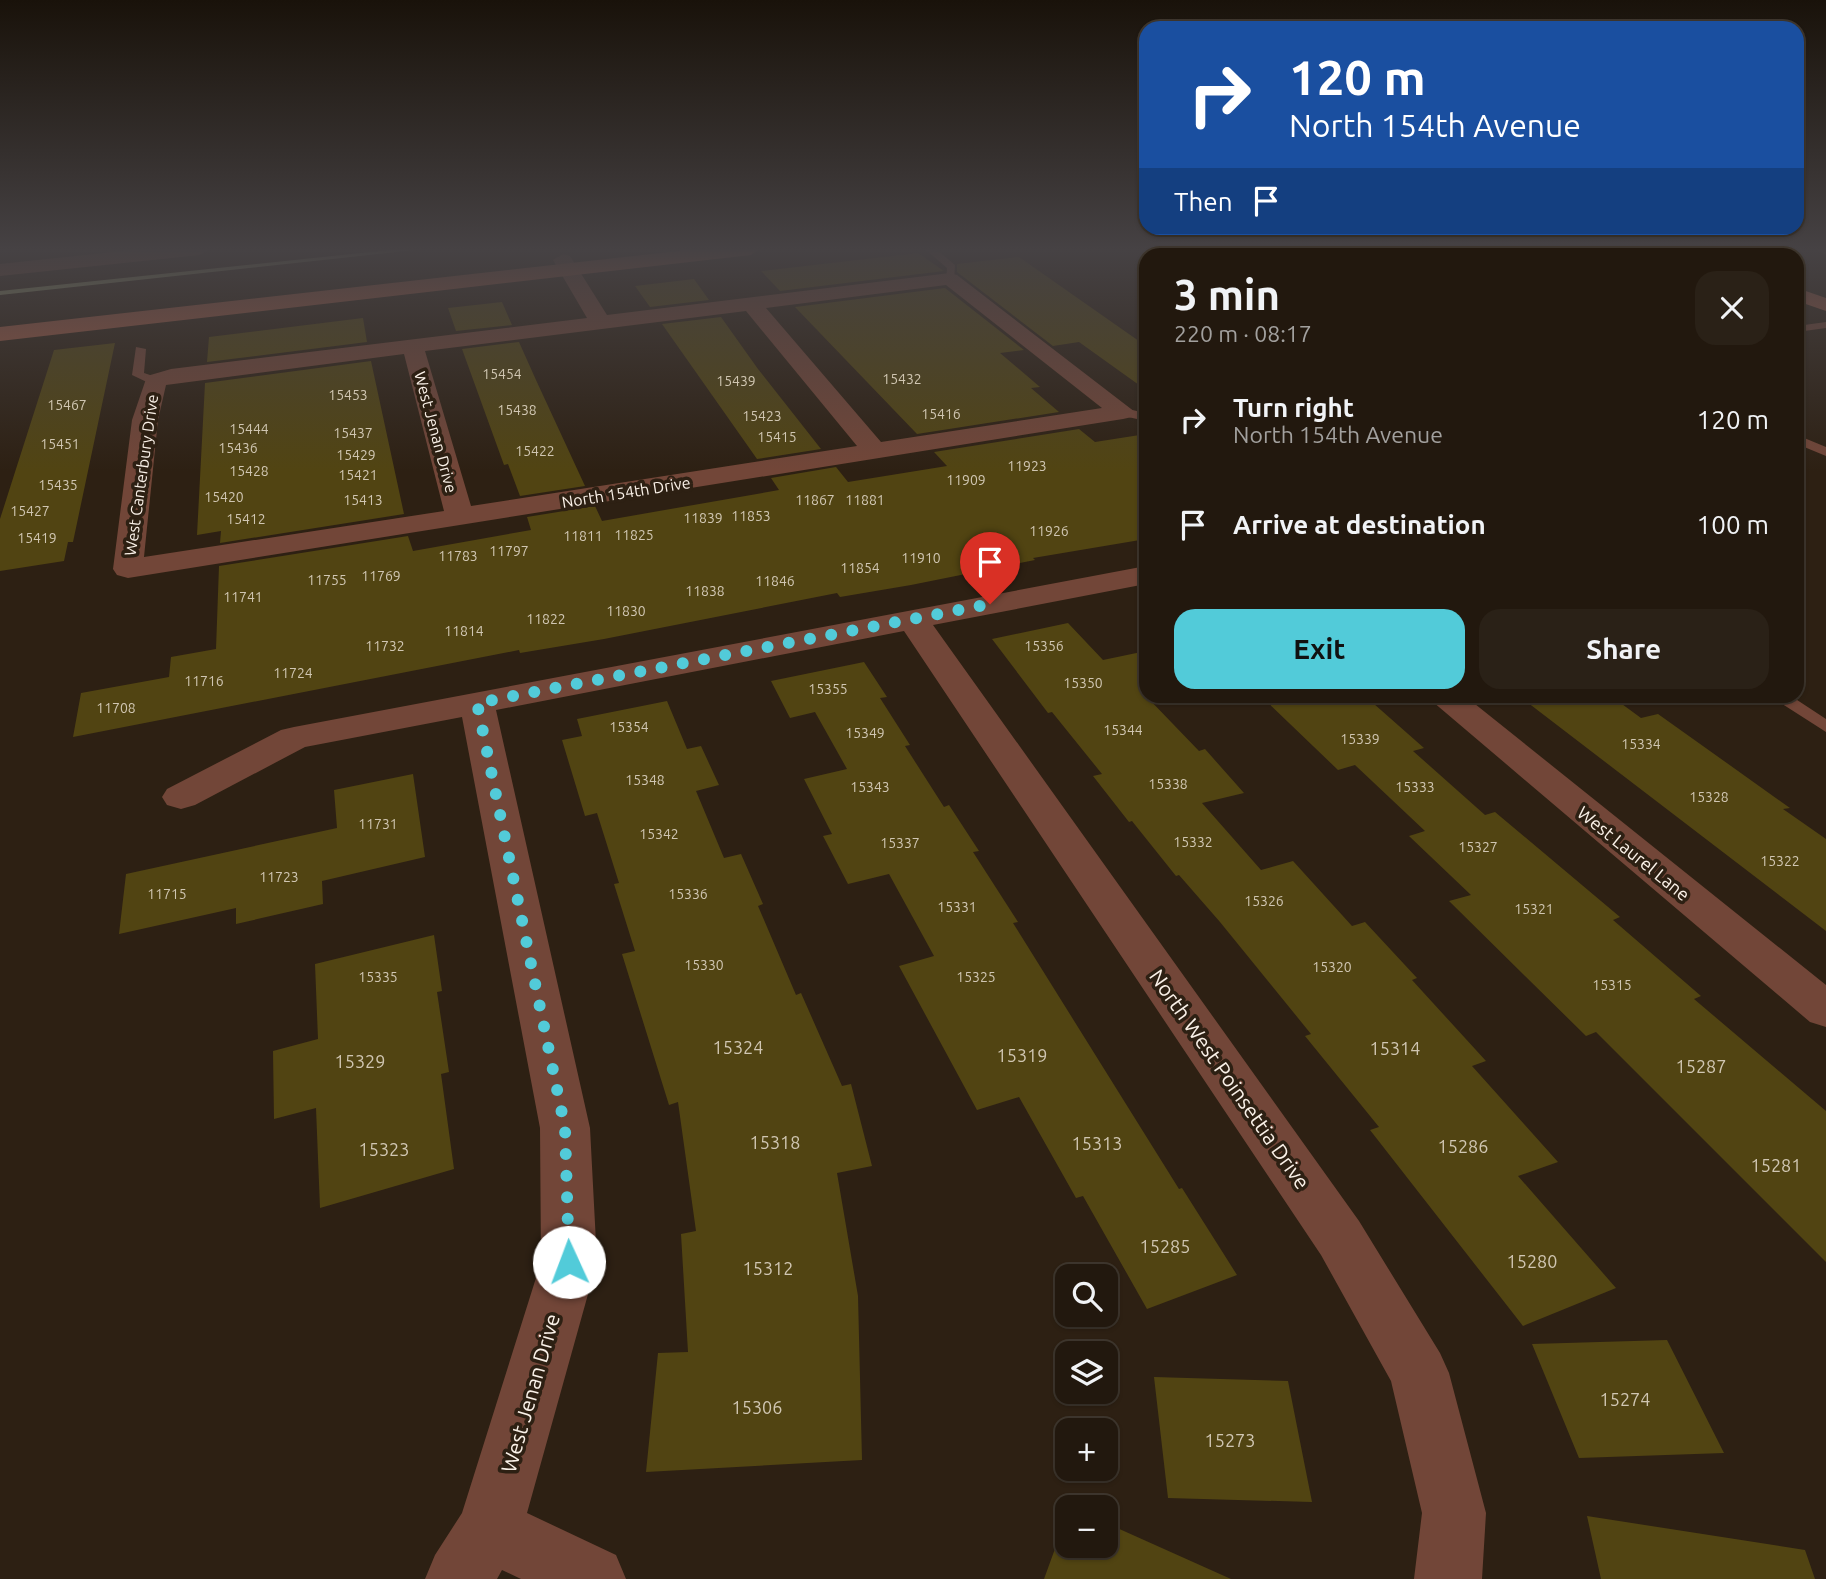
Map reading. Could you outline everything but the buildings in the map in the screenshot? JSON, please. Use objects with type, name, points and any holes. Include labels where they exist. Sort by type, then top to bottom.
[{"type":"main road","points":[[0,334],[103,323]]},
{"type":"street","points":[[155,381],[171,376],[413,347],[540,323]]},
{"type":"street","points":[[767,323],[876,453]]},
{"type":"street","points":[[1010,323],[1135,414]]},
{"type":"street","name":"West Jenan Drive","points":[[413,347],[460,518]]},
{"type":"street","name":"West Canterbury Drive","points":[[128,569],[145,420],[155,381]]},
{"type":"street","name":"North 154th Drive","points":[[128,569],[1135,414]]},
{"type":"street","points":[[181,797],[294,738],[1139,576]]},
{"type":"street","name":"North West Poinsettia Drive","points":[[911,618],[1340,1238],[1419,1373],[1454,1513],[1448,1579]]},
{"type":"street","name":"West Jenan Drive","points":[[475,1554],[569,1262],[565,1128],[477,703]]},
{"type":"street","name":"West Laurel Lane","points":[[1452,703],[1826,1010]]},
{"type":"street","points":[[475,1554],[592,1579]]},
{"type":"lane","points":[[1804,328],[1826,325]]},
{"type":"lane","points":[[141,349],[138,375],[155,381]]},
{"type":"lane","points":[[1804,442],[1826,452]]},
{"type":"lane","points":[[1789,703],[1826,727]]},
{"type":"route","points":[[569,1262],[565,1128],[477,703],[990,604]]}]
